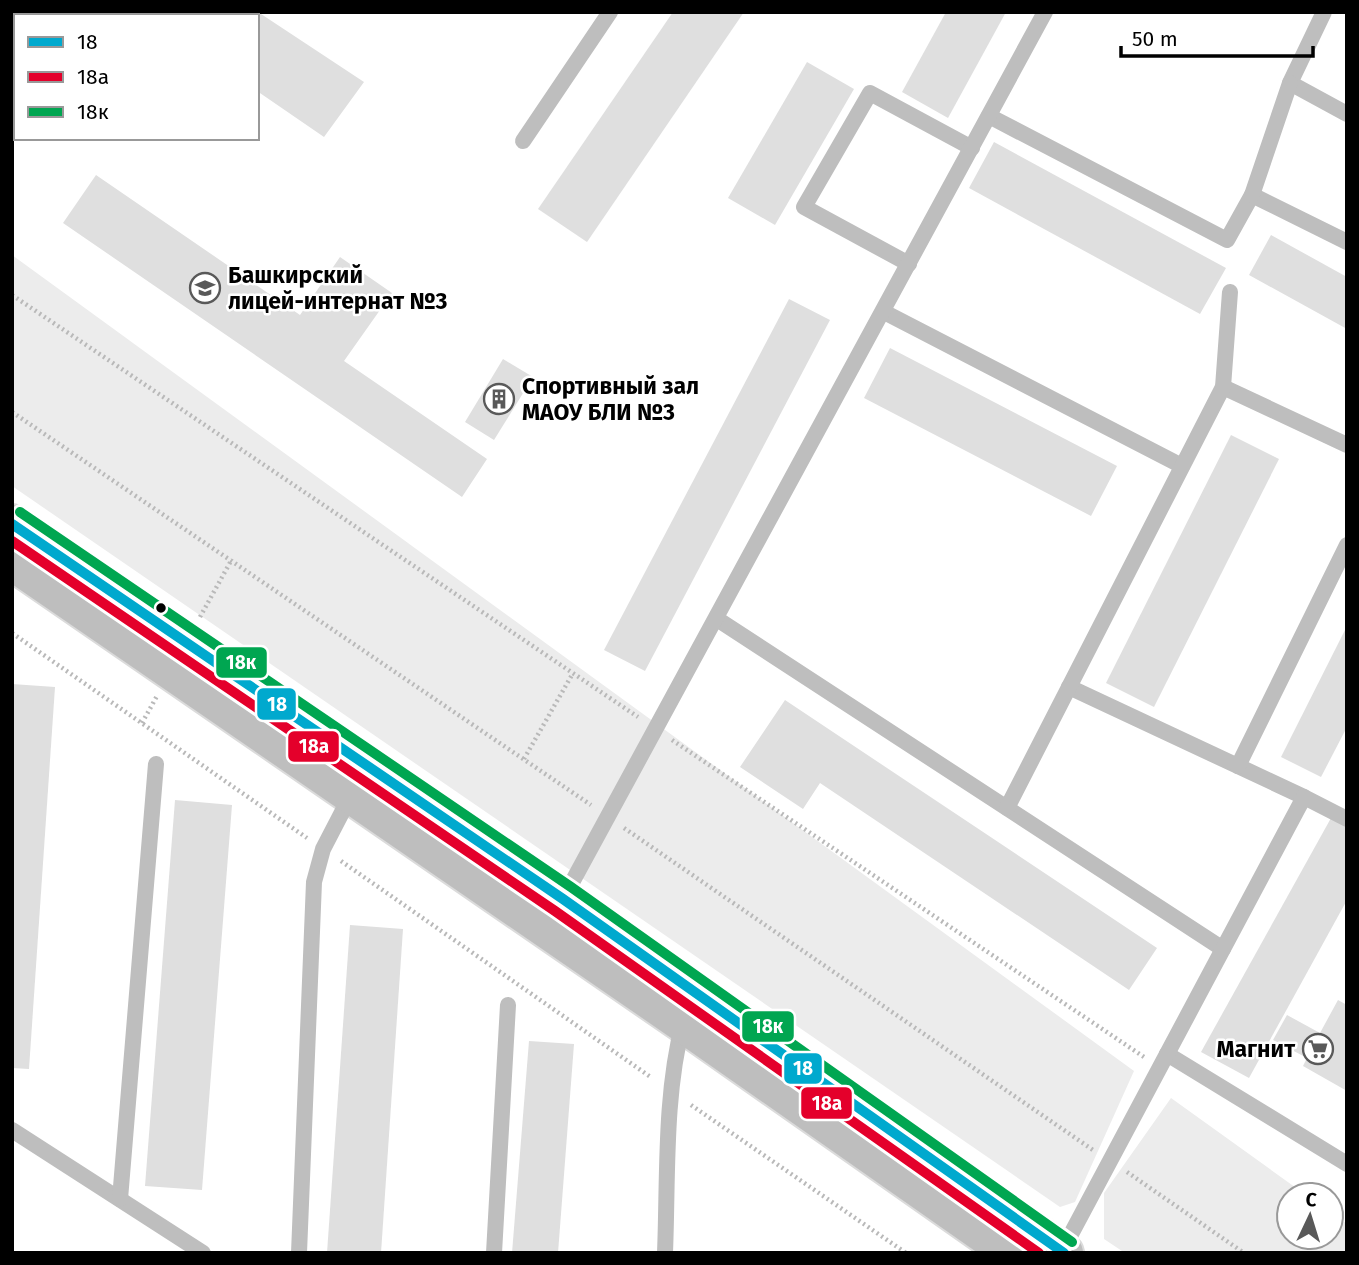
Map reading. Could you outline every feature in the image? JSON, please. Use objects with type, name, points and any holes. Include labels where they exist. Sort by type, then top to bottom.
[{"type":"main road","points":[[13,535],[360,780],[692,1008],[1062,1252]]},
{"type":"main road","points":[[692,1008],[1011,1253]]},
{"type":"lane","points":[[523,141],[610,12]]},
{"type":"lane","points":[[554,913],[657,730],[1045,12]]},
{"type":"lane","points":[[989,116],[1227,240],[1252,195],[1290,83],[1324,12]]},
{"type":"lane","points":[[1290,83],[1347,114]]},
{"type":"lane","points":[[909,264],[804,206],[870,93],[972,148]]},
{"type":"lane","points":[[1252,195],[1347,242]]},
{"type":"lane","points":[[1007,808],[1223,387],[1230,292]]},
{"type":"lane","points":[[884,312],[1182,466]]},
{"type":"lane","points":[[1223,387],[1347,445]]},
{"type":"lane","points":[[1238,766],[1347,545]]},
{"type":"lane","points":[[717,619],[1223,949]]},
{"type":"lane","points":[[1069,687],[1347,819]]},
{"type":"lane","points":[[120,1199],[156,764]]},
{"type":"lane","points":[[299,1253],[314,881],[323,849],[360,780]]},
{"type":"lane","points":[[1062,1252],[1304,797]]},
{"type":"lane","points":[[494,1253],[508,1005]]},
{"type":"lane","points":[[665,1253],[676,1051],[692,1008]]},
{"type":"lane","points":[[1163,1061],[1347,1164]]},
{"type":"lane","points":[[12,1130],[204,1253]]},
{"type":"path","points":[[12,295],[657,730],[1163,1061]]},
{"type":"path","points":[[12,412],[232,559],[1244,1253]]},
{"type":"path","points":[[196,624],[232,559]]},
{"type":"path","points":[[12,633],[906,1253]]},
{"type":"path","points":[[524,759],[573,673]]},
{"type":"path","points":[[142,723],[161,690]]},
{"type":"shaded area","points":[[12,255],[1134,1071],[1075,1202],[1060,1207],[12,486]]},
{"type":"shaded area","points":[[1171,1098],[1287,1181],[1275,1181],[1275,1251],[1345,1251],[1345,1223],[1347,1253],[1125,1253],[1104,1239],[1104,1193]]},
{"type":"building","points":[[91,12],[155,12],[154,14],[90,14]]},
{"type":"building","points":[[258,12],[364,82],[324,137],[259,92],[259,14],[199,14]]},
{"type":"building","points":[[673,12],[744,12],[587,242],[538,209]]},
{"type":"building","points":[[946,12],[1006,12],[948,118],[902,92]]},
{"type":"building","points":[[807,62],[854,89],[775,225],[728,198]]},
{"type":"building","points":[[994,142],[1226,268],[1200,314],[969,188]]},
{"type":"building","points":[[96,175],[300,315],[340,257],[392,293],[344,361],[487,459],[462,497],[63,223]]},
{"type":"building","points":[[1271,235],[1347,277],[1347,329],[1249,275]]},
{"type":"building","points":[[789,299],[830,320],[645,671],[604,650]]},
{"type":"building","points":[[890,348],[1117,466],[1091,516],[864,398]]},
{"type":"building","name":"Спортивный зал МАОУ БЛИ №3","points":[[503,359],[533,377],[494,440],[465,422]]},
{"type":"building","points":[[1231,435],[1279,459],[1154,707],[1106,683]]},
{"type":"building","points":[[1347,626],[1347,727],[1321,777],[1281,757]]},
{"type":"building","points":[[12,684],[55,687],[29,1069],[12,1068]]},
{"type":"building","points":[[785,700],[1157,948],[1129,990],[820,783],[803,809],[740,767]]},
{"type":"building","points":[[175,800],[232,805],[202,1190],[145,1186]]},
{"type":"building","points":[[1331,818],[1347,827],[1347,900],[1249,1078],[1201,1052]]},
{"type":"building","points":[[350,925],[403,929],[381,1253],[327,1253]]},
{"type":"building","name":"Магнит","points":[[1338,1000],[1347,1005],[1347,1091],[1303,1066],[1307,1058],[1273,1040],[1287,1015],[1320,1033]]},
{"type":"building","points":[[529,1041],[574,1044],[558,1253],[512,1253]]},
{"type":"transit line","name":"18к","points":[[20,512],[571,887],[1072,1242]]},
{"type":"transit line","name":"18","points":[[12,524],[563,899],[1064,1253]]},
{"type":"transit line","name":"18а","points":[[12,541],[555,911],[1039,1253]]},
{"type":"place","name":"Башкирский лицей-интернат №3","points":[[205,288]]},
{"type":"place","name":"Спортивный зал МАОУ БЛИ №3","points":[[499,399]]},
{"type":"place","name":"Магнит","points":[[1318,1049]]}]
